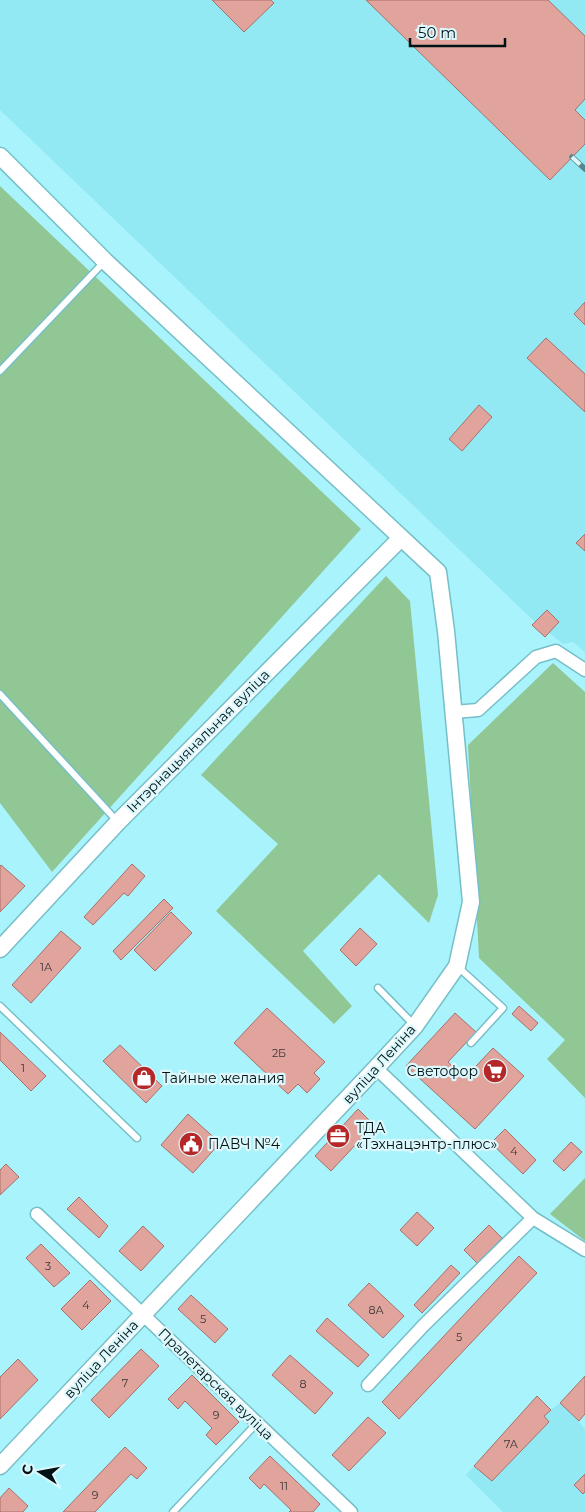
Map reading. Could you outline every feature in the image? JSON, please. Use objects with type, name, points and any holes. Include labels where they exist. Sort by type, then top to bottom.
[{"type":"street","name":"вуліца Леніна","points":[[0,156],[105,261],[438,572],[446,631],[471,902],[457,966],[414,1026],[0,1466]]},
{"type":"street","name":"Інтэрнацыянальная вуліца","points":[[0,949],[118,822],[401,538]]},
{"type":"street","points":[[454,712],[478,710],[536,657],[556,650],[585,670]]},
{"type":"street","points":[[376,1068],[533,1218],[585,1250]]},
{"type":"street","name":"Пралетарская вуліца","points":[[37,1214],[351,1512]]},
{"type":"street","points":[[368,1385],[423,1326],[533,1218]]},
{"type":"lane","points":[[0,371],[105,261]]},
{"type":"lane","points":[[0,694],[118,822]]},
{"type":"lane","points":[[457,966],[503,1008],[471,1044]]},
{"type":"lane","points":[[378,988],[414,1026]]},
{"type":"lane","points":[[0,1006],[137,1138]]},
{"type":"lane","points":[[174,1512],[257,1423]]},
{"type":"shaded area","points":[[0,0],[585,0],[585,652],[573,642],[563,644],[535,622],[0,110]]},
{"type":"shaded area","points":[[537,1396],[551,1410],[560,1403],[579,1421],[585,1430],[585,1512],[503,1512],[466,1475]]},
{"type":"green space","points":[[0,186],[361,529],[52,872],[0,803]]},
{"type":"green space","points":[[386,576],[410,601],[438,895],[429,923],[379,874],[303,951],[352,1006],[334,1024],[216,911],[278,844],[201,775]]},
{"type":"green space","points":[[553,663],[585,692],[585,1098],[547,1059],[565,1040],[479,958],[468,745]]},
{"type":"green space","points":[[585,1178],[585,1241],[550,1214]]},
{"type":"building","points":[[212,0],[271,0],[274,3],[244,32]]},
{"type":"building","points":[[366,0],[548,0],[585,36],[585,99],[575,110],[585,120],[585,144],[550,180]]},
{"type":"building","points":[[585,302],[585,325],[574,314]]},
{"type":"building","points":[[546,338],[585,374],[585,412],[527,358]]},
{"type":"building","points":[[479,405],[492,417],[462,451],[449,439]]},
{"type":"building","points":[[585,534],[585,551],[576,543]]},
{"type":"building","points":[[547,610],[559,622],[545,637],[532,625]]},
{"type":"building","points":[[132,864],[145,876],[128,896],[124,893],[93,925],[84,917]]},
{"type":"building","points":[[0,866],[25,886],[0,912]]},
{"type":"building","points":[[164,899],[173,908],[121,960],[113,951]]},
{"type":"building","points":[[171,912],[192,933],[155,971],[134,950]]},
{"type":"building","points":[[360,928],[377,944],[356,966],[340,950]]},
{"type":"building","points":[[61,931],[81,948],[31,1003],[12,985]]},
{"type":"building","points":[[519,1006],[538,1023],[531,1031],[512,1014]]},
{"type":"building","points":[[267,1008],[325,1062],[314,1073],[320,1079],[307,1093],[298,1084],[288,1094],[234,1043]]},
{"type":"building","name":"Светофор","points":[[455,1013],[476,1032],[448,1062],[465,1078],[493,1048],[524,1076],[475,1129],[406,1066]]},
{"type":"building","points":[[0,1032],[46,1076],[31,1091],[0,1060]]},
{"type":"building","points":[[120,1045],[162,1086],[146,1103],[103,1061]]},
{"type":"building","points":[[358,1109],[374,1125],[331,1171],[315,1156]]},
{"type":"building","name":"ПАВЧ №4","points":[[188,1114],[220,1143],[193,1173],[161,1145]]},
{"type":"building","points":[[505,1129],[536,1160],[523,1174],[491,1143]]},
{"type":"building","points":[[571,1142],[582,1152],[564,1171],[553,1161]]},
{"type":"building","points":[[6,1164],[19,1177],[0,1195],[0,1170]]},
{"type":"building","points":[[79,1197],[108,1226],[99,1238],[67,1209]]},
{"type":"building","points":[[417,1212],[434,1228],[417,1246],[400,1230]]},
{"type":"building","points":[[489,1225],[502,1238],[477,1263],[464,1250]]},
{"type":"building","points":[[143,1226],[164,1246],[141,1271],[119,1251]]},
{"type":"building","points":[[41,1244],[70,1273],[54,1287],[26,1258]]},
{"type":"building","points":[[519,1256],[537,1273],[399,1419],[382,1402]]},
{"type":"building","points":[[451,1265],[460,1273],[422,1313],[414,1305]]},
{"type":"building","points":[[90,1280],[111,1301],[82,1330],[61,1309]]},
{"type":"building","points":[[369,1283],[404,1316],[383,1338],[348,1305]]},
{"type":"building","points":[[191,1295],[228,1329],[215,1343],[178,1309]]},
{"type":"building","points":[[327,1318],[369,1355],[358,1367],[316,1331]]},
{"type":"building","points":[[141,1349],[159,1366],[109,1418],[91,1400]]},
{"type":"building","points":[[290,1355],[333,1393],[315,1414],[272,1375]]},
{"type":"building","points":[[18,1359],[38,1380],[0,1419],[0,1377]]},
{"type":"building","points":[[192,1375],[239,1422],[216,1445],[206,1435],[212,1428],[185,1401],[178,1409],[168,1399]]},
{"type":"building","points":[[585,1376],[585,1414],[579,1421],[560,1403]]},
{"type":"building","points":[[537,1396],[551,1410],[544,1416],[549,1422],[492,1481],[474,1466]]},
{"type":"building","points":[[368,1417],[386,1433],[349,1471],[332,1455]]},
{"type":"building","points":[[125,1447],[147,1468],[137,1479],[131,1474],[95,1512],[63,1512]]},
{"type":"building","points":[[270,1456],[320,1504],[313,1512],[289,1512],[291,1510],[264,1484],[260,1489],[249,1478]]},
{"type":"building","points":[[585,1474],[585,1492],[583,1494],[574,1485]]},
{"type":"building","points":[[9,1488],[28,1506],[23,1512],[0,1512],[0,1498]]},
{"type":"railway","points":[[572,157],[585,169]]},
{"type":"place","name":"Светофор","points":[[495,1071]]},
{"type":"place","name":"Тайные желания","points":[[144,1078]]},
{"type":"place","name":"ТДА «Тэхнацэнтр-плюс»","points":[[338,1136]]},
{"type":"place","name":"ПАВЧ №4","points":[[191,1144]]}]
